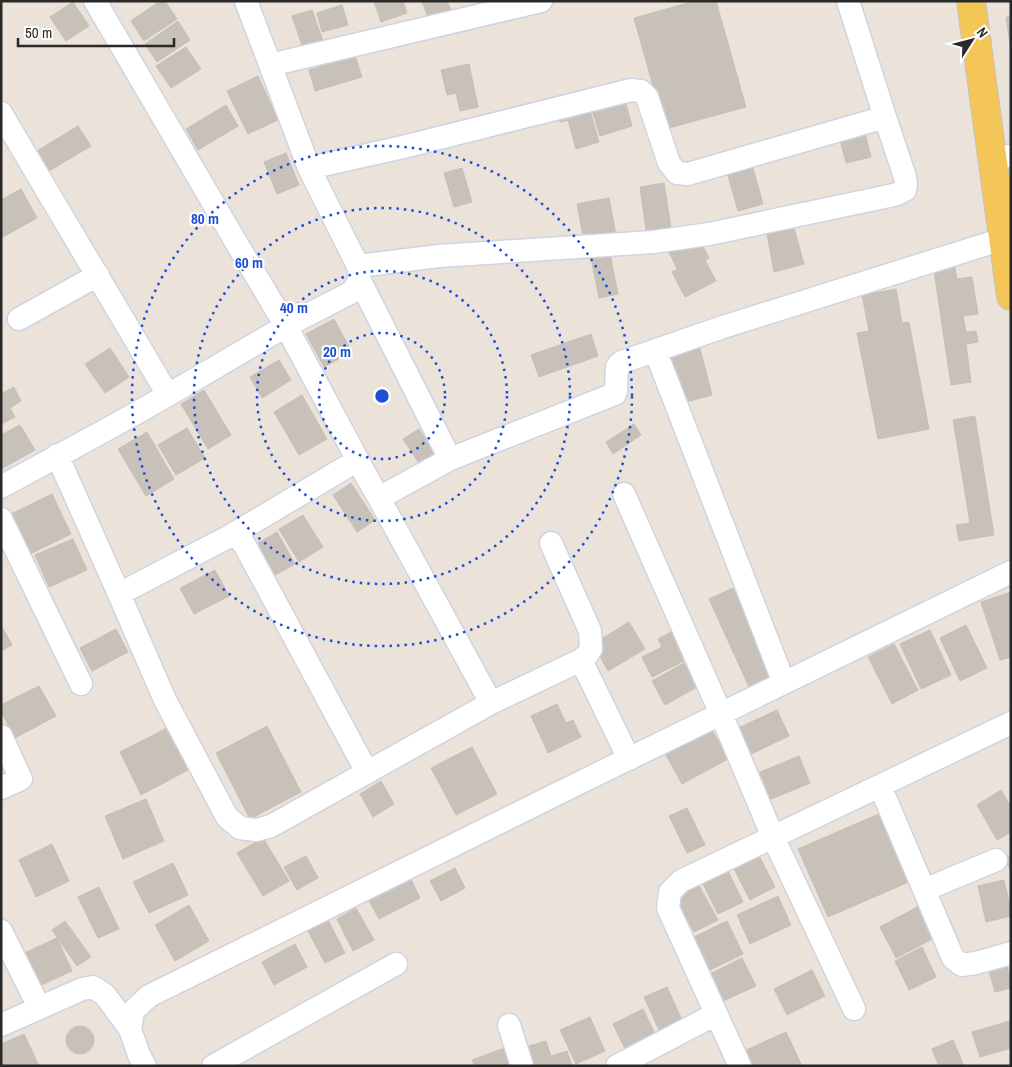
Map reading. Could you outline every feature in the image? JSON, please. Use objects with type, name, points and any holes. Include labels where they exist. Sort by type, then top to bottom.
[{"type":"main road","points":[[972,1],[1002,156],[1003,239],[1011,296]]},
{"type":"street","points":[[95,1],[286,326],[491,703]]},
{"type":"street","points":[[246,1],[309,168],[450,460]]},
{"type":"street","points":[[270,65],[541,1]]},
{"type":"street","points":[[358,272],[439,256],[676,239],[709,234],[898,194],[905,190],[906,184],[848,1]]},
{"type":"street","points":[[309,168],[403,147],[631,90],[641,91],[646,97],[669,163],[677,173],[688,174],[884,118]]},
{"type":"street","points":[[1,113],[168,395]]},
{"type":"street","points":[[379,498],[450,460],[615,394],[616,370],[619,364],[723,327],[1003,239]]},
{"type":"street","points":[[1,487],[127,419],[286,326],[352,292],[358,272]]},
{"type":"street","points":[[18,319],[98,275]]},
{"type":"street","points":[[655,350],[784,682]]},
{"type":"street","points":[[57,456],[165,700],[226,818],[240,828],[256,830],[271,826],[491,703],[588,655],[591,649],[590,631],[550,543]]},
{"type":"street","points":[[119,594],[230,536],[358,460]]},
{"type":"street","points":[[624,494],[773,837],[854,1010]]},
{"type":"street","points":[[1,519],[81,684]]},
{"type":"street","points":[[230,536],[238,538],[244,544],[366,772]]},
{"type":"street","points":[[130,1030],[133,1011],[149,996],[629,758],[1011,572]]},
{"type":"street","points":[[581,660],[629,758]]},
{"type":"street","points":[[740,1066],[668,908],[670,892],[681,881],[1011,723]]},
{"type":"street","points":[[1,736],[22,779],[1,788]]},
{"type":"street","points":[[880,786],[953,958],[962,965],[1011,953]]},
{"type":"street","points":[[924,890],[996,860]]},
{"type":"street","points":[[1,931],[39,1007]]},
{"type":"street","points":[[213,1066],[396,964]]},
{"type":"street","points":[[1,1025],[82,989],[93,987],[106,995],[130,1030],[145,1066]]},
{"type":"street","points":[[620,1065],[716,1014]]},
{"type":"street","points":[[508,1025],[522,1066]]},
{"type":"building","points":[[160,1],[165,1],[177,19],[144,41],[131,21]]},
{"type":"building","points":[[374,1],[403,1],[407,13],[381,22]]},
{"type":"building","points":[[422,1],[447,1],[451,10],[428,18]]},
{"type":"building","points":[[695,1],[716,1],[746,107],[665,129],[634,18]]},
{"type":"building","points":[[73,2],[89,26],[66,41],[50,17]]},
{"type":"building","points":[[342,5],[348,25],[322,32],[317,13]]},
{"type":"building","points":[[312,10],[323,41],[303,48],[292,16]]},
{"type":"building","points":[[1006,17],[1011,17],[1011,51]]},
{"type":"building","points":[[178,21],[190,40],[157,62],[145,44]]},
{"type":"building","points":[[186,47],[201,69],[171,88],[156,66]]},
{"type":"building","points":[[355,56],[362,77],[315,91],[309,70]]},
{"type":"building","points":[[469,64],[478,107],[460,111],[456,93],[447,95],[441,70]]},
{"type":"building","points":[[258,76],[278,120],[248,134],[227,91]]},
{"type":"building","points":[[624,97],[632,126],[600,136],[591,107]]},
{"type":"building","points":[[226,105],[238,126],[198,150],[186,129]]},
{"type":"building","points":[[589,107],[599,142],[576,149],[568,120],[560,122],[559,115]]},
{"type":"building","points":[[78,126],[91,146],[49,171],[37,151]]},
{"type":"building","points":[[864,129],[871,157],[846,163],[839,136]]},
{"type":"building","points":[[286,153],[299,185],[277,194],[264,162]]},
{"type":"building","points":[[752,165],[763,204],[738,211],[727,172]]},
{"type":"building","points":[[462,168],[472,202],[454,207],[444,173]]},
{"type":"building","points":[[664,183],[672,234],[647,237],[640,187]]},
{"type":"building","points":[[21,189],[37,218],[1,238],[1,200]]},
{"type":"building","points":[[609,198],[616,235],[584,241],[577,204]]},
{"type":"building","points":[[794,228],[804,264],[774,272],[767,234]]},
{"type":"building","points":[[698,237],[709,258],[705,260],[716,281],[685,297],[672,272],[677,269],[669,252]]},
{"type":"building","points":[[609,249],[618,294],[599,298],[590,253]]},
{"type":"building","points":[[955,267],[957,279],[972,277],[978,314],[963,316],[966,332],[976,331],[978,342],[966,344],[971,382],[951,385],[934,271]]},
{"type":"building","points":[[896,289],[902,323],[909,322],[929,429],[878,439],[857,333],[869,331],[862,295]]},
{"type":"building","points":[[334,319],[352,352],[324,367],[306,334]]},
{"type":"building","points":[[591,334],[598,356],[539,377],[531,355]]},
{"type":"building","points":[[699,345],[712,395],[682,403],[668,353]]},
{"type":"building","points":[[110,348],[129,377],[105,393],[85,364]]},
{"type":"building","points":[[279,360],[291,380],[262,398],[250,377]]},
{"type":"building","points":[[14,387],[21,401],[10,408],[15,417],[1,424],[1,389],[3,393]]},
{"type":"building","points":[[204,390],[231,435],[208,449],[181,404]]},
{"type":"building","points":[[302,395],[327,439],[299,455],[274,412]]},
{"type":"building","points":[[975,416],[994,535],[959,541],[956,525],[970,523],[953,420]]},
{"type":"building","points":[[634,424],[641,435],[613,454],[606,442]]},
{"type":"building","points":[[20,425],[35,450],[1,469],[1,435]]},
{"type":"building","points":[[187,428],[205,458],[176,475],[158,445]]},
{"type":"building","points":[[419,429],[438,459],[423,469],[403,439]]},
{"type":"building","points":[[147,432],[174,479],[146,496],[118,449]]},
{"type":"building","points":[[351,483],[375,520],[357,532],[333,495]]},
{"type":"building","points":[[52,494],[71,534],[28,555],[9,515]]},
{"type":"building","points":[[303,515],[323,547],[299,562],[279,529]]},
{"type":"building","points":[[277,532],[295,564],[275,575],[258,543]]},
{"type":"building","points":[[73,539],[87,570],[49,587],[35,555]]},
{"type":"building","points":[[215,570],[229,596],[194,614],[180,588]]},
{"type":"building","points":[[733,588],[774,675],[749,687],[709,599]]},
{"type":"building","points":[[1011,592],[1011,657],[1000,660],[981,602]]},
{"type":"building","points":[[629,622],[645,649],[608,671],[593,644]]},
{"type":"building","points":[[1,625],[12,645],[1,651]]},
{"type":"building","points":[[966,625],[987,668],[960,681],[940,638]]},
{"type":"building","points":[[116,629],[128,652],[92,671],[80,648]]},
{"type":"building","points":[[930,630],[951,675],[921,689],[900,644]]},
{"type":"building","points":[[673,631],[688,659],[652,677],[642,657],[662,647],[658,639]]},
{"type":"building","points":[[894,644],[918,690],[892,704],[868,657]]},
{"type":"building","points":[[684,663],[697,687],[665,705],[652,681]]},
{"type":"building","points":[[39,686],[56,716],[15,738],[1,711],[1,705]]},
{"type":"building","points":[[557,704],[566,723],[573,720],[581,737],[548,753],[531,716]]},
{"type":"building","points":[[777,710],[789,736],[747,756],[734,730]]},
{"type":"building","points":[[267,726],[301,792],[250,819],[216,753]]},
{"type":"building","points":[[169,727],[190,769],[141,795],[120,752]]},
{"type":"building","points":[[712,730],[728,759],[682,784],[666,755]]},
{"type":"building","points":[[472,747],[497,794],[456,815],[431,768]]},
{"type":"building","points":[[799,756],[810,783],[769,800],[758,773]]},
{"type":"building","points":[[381,781],[394,804],[373,817],[360,794]]},
{"type":"building","points":[[1001,790],[1011,807],[1011,832],[997,840],[977,805]]},
{"type":"building","points":[[146,799],[164,841],[123,859],[105,816]]},
{"type":"building","points":[[687,808],[705,845],[687,853],[669,816]]},
{"type":"building","points":[[881,813],[911,881],[828,917],[798,849]]},
{"type":"building","points":[[263,838],[289,881],[263,896],[237,853]]},
{"type":"building","points":[[52,844],[69,881],[36,897],[19,860]]},
{"type":"building","points":[[754,846],[775,887],[750,900],[729,859]]},
{"type":"building","points":[[1011,855],[1011,872],[1005,858]]},
{"type":"building","points":[[306,856],[318,878],[297,890],[284,867]]},
{"type":"building","points":[[173,863],[188,895],[149,913],[133,882]]},
{"type":"building","points":[[455,868],[465,888],[441,901],[430,881]]},
{"type":"building","points":[[407,871],[420,898],[379,919],[365,893]]},
{"type":"building","points":[[728,871],[743,902],[718,914],[703,884]]},
{"type":"building","points":[[1004,880],[1011,916],[986,922],[978,886]]},
{"type":"building","points":[[697,882],[718,920],[694,932],[674,894]]},
{"type":"building","points":[[99,887],[119,929],[98,938],[78,897]]},
{"type":"building","points":[[778,896],[791,925],[750,944],[737,915]]},
{"type":"building","points":[[189,905],[209,941],[175,961],[155,925]]},
{"type":"building","points":[[921,905],[938,936],[896,958],[880,927]]},
{"type":"building","points":[[356,908],[374,940],[353,951],[337,919]]},
{"type":"building","points":[[328,920],[345,953],[325,963],[308,931]]},
{"type":"building","points":[[65,921],[91,957],[77,966],[52,930]]},
{"type":"building","points":[[727,921],[743,954],[710,970],[694,937]]},
{"type":"building","points":[[57,938],[72,971],[35,988],[20,955]]},
{"type":"building","points":[[295,944],[307,967],[274,985],[262,962]]},
{"type":"building","points":[[922,947],[936,977],[909,990],[895,961]]},
{"type":"building","points":[[742,958],[756,986],[723,1001],[710,974]]},
{"type":"building","points":[[1007,966],[1011,988],[995,992],[989,971]]},
{"type":"building","points":[[812,970],[825,996],[787,1015],[774,989]]},
{"type":"building","points":[[667,987],[682,1020],[659,1030],[644,997]]},
{"type":"building","points":[[643,1009],[656,1036],[626,1051],[613,1024]]},
{"type":"building","points":[[590,1017],[605,1051],[576,1064],[560,1030]]},
{"type":"building","points":[[1010,1021],[1011,1048],[980,1057],[972,1032]]},
{"type":"building","points":[[80,1026],[90,1030],[94,1040],[90,1050],[80,1054],[70,1050],[66,1040],[70,1030]]},
{"type":"building","points":[[786,1032],[802,1066],[751,1066],[744,1051]]},
{"type":"building","points":[[24,1034],[39,1066],[1,1066],[1,1044]]},
{"type":"building","points":[[953,1040],[964,1066],[939,1066],[932,1049]]},
{"type":"building","points":[[546,1041],[551,1056],[567,1051],[572,1066],[535,1066],[529,1046]]},
{"type":"building","points":[[507,1047],[514,1066],[475,1066],[472,1060]]}]
